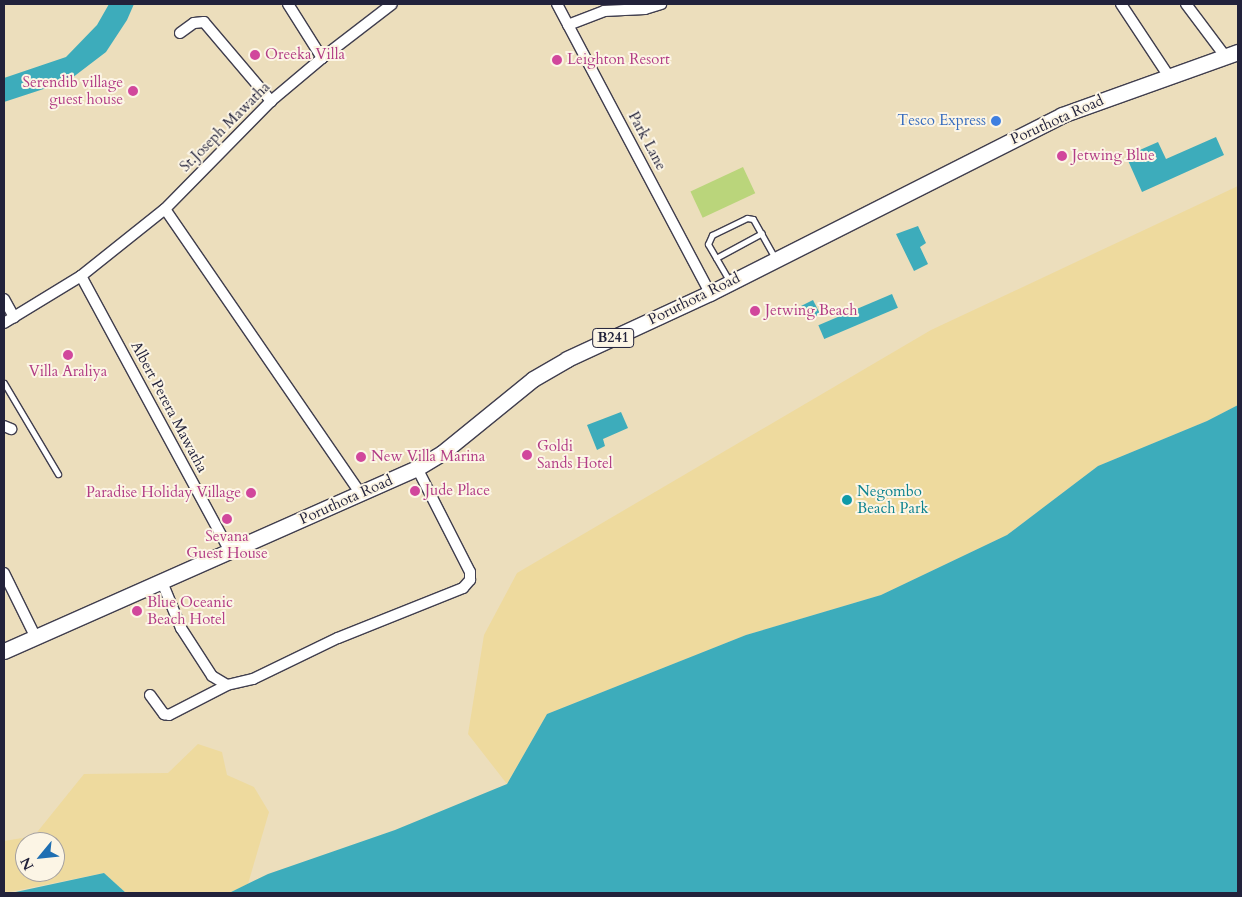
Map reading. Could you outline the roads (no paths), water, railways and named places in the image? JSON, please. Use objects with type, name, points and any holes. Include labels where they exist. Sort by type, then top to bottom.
[{"type":"main road","name":"Poruthota Road","points":[[4,651],[417,468],[442,453],[532,379],[567,358],[710,293],[1062,115],[1168,75],[1232,54]]},
{"type":"street","points":[[288,4],[322,58]]},
{"type":"street","name":"St.Joseph Mawatha","points":[[4,323],[82,276],[165,209],[271,101],[322,58],[392,4]]},
{"type":"street","name":"Park Lane","points":[[556,4],[710,293]]},
{"type":"street","points":[[568,25],[604,11],[645,9],[661,4]]},
{"type":"street","points":[[1121,4],[1168,75]]},
{"type":"street","points":[[1186,4],[1232,54]]},
{"type":"street","points":[[180,33],[194,22],[204,22],[271,101]]},
{"type":"street","points":[[165,209],[361,494]]},
{"type":"street","name":"Albert Perera Mawatha","points":[[82,276],[230,552]]},
{"type":"street","points":[[4,298],[14,317]]},
{"type":"street","points":[[150,695],[164,714],[169,715],[227,685],[253,679],[338,638],[463,588],[470,580],[470,572],[417,468]]},
{"type":"street","points":[[4,573],[35,636]]},
{"type":"street","points":[[162,582],[180,628],[212,676],[227,685]]},
{"type":"lane","points":[[730,282],[708,244],[712,235],[747,218],[756,222],[776,259]]},
{"type":"lane","points":[[716,258],[762,233]]},
{"type":"lane","points":[[4,383],[58,474]]},
{"type":"water","points":[[109,4],[134,4],[127,20],[106,52],[68,81],[4,102],[4,78],[66,57],[97,25]]},
{"type":"water","points":[[1216,137],[1224,155],[1142,192],[1126,156],[1158,142],[1166,159]]},
{"type":"water","points":[[918,226],[926,243],[920,247],[928,264],[914,271],[896,234]]},
{"type":"water","points":[[892,294],[898,308],[824,339],[818,325]]},
{"type":"water","points":[[813,300],[820,314],[808,321],[801,306]]},
{"type":"water","points":[[1238,405],[1238,893],[229,893],[268,874],[395,830],[507,784],[547,714],[746,635],[881,595],[1007,535],[1098,466],[1207,421]]},
{"type":"water","points":[[621,412],[628,428],[603,439],[605,446],[597,450],[587,425]]},
{"type":"water","points":[[104,873],[126,893],[11,893]]},
{"type":"place","name":"Oreeka Villa","points":[[255,55]]},
{"type":"place","name":"Leighton Resort","points":[[557,60]]},
{"type":"place","name":"Serendib village guest house","points":[[133,91]]},
{"type":"place","name":"Tesco Express","points":[[996,121]]},
{"type":"place","name":"Jetwing Blue","points":[[1062,156]]},
{"type":"place","name":"Jetwing Beach","points":[[755,311]]},
{"type":"place","name":"Villa Araliya","points":[[68,355]]},
{"type":"place","name":"Goldi Sands Hotel","points":[[527,455]]},
{"type":"place","name":"New Villa Marina","points":[[361,457]]},
{"type":"place","name":"Jude Place","points":[[415,491]]},
{"type":"place","name":"Paradise Holiday Village","points":[[251,493]]},
{"type":"place","name":"Negombo Beach Park","points":[[847,500]]},
{"type":"place","name":"Sevana Guest House","points":[[227,519]]},
{"type":"place","name":"Blue Oceanic Beach Hotel","points":[[137,611]]}]
